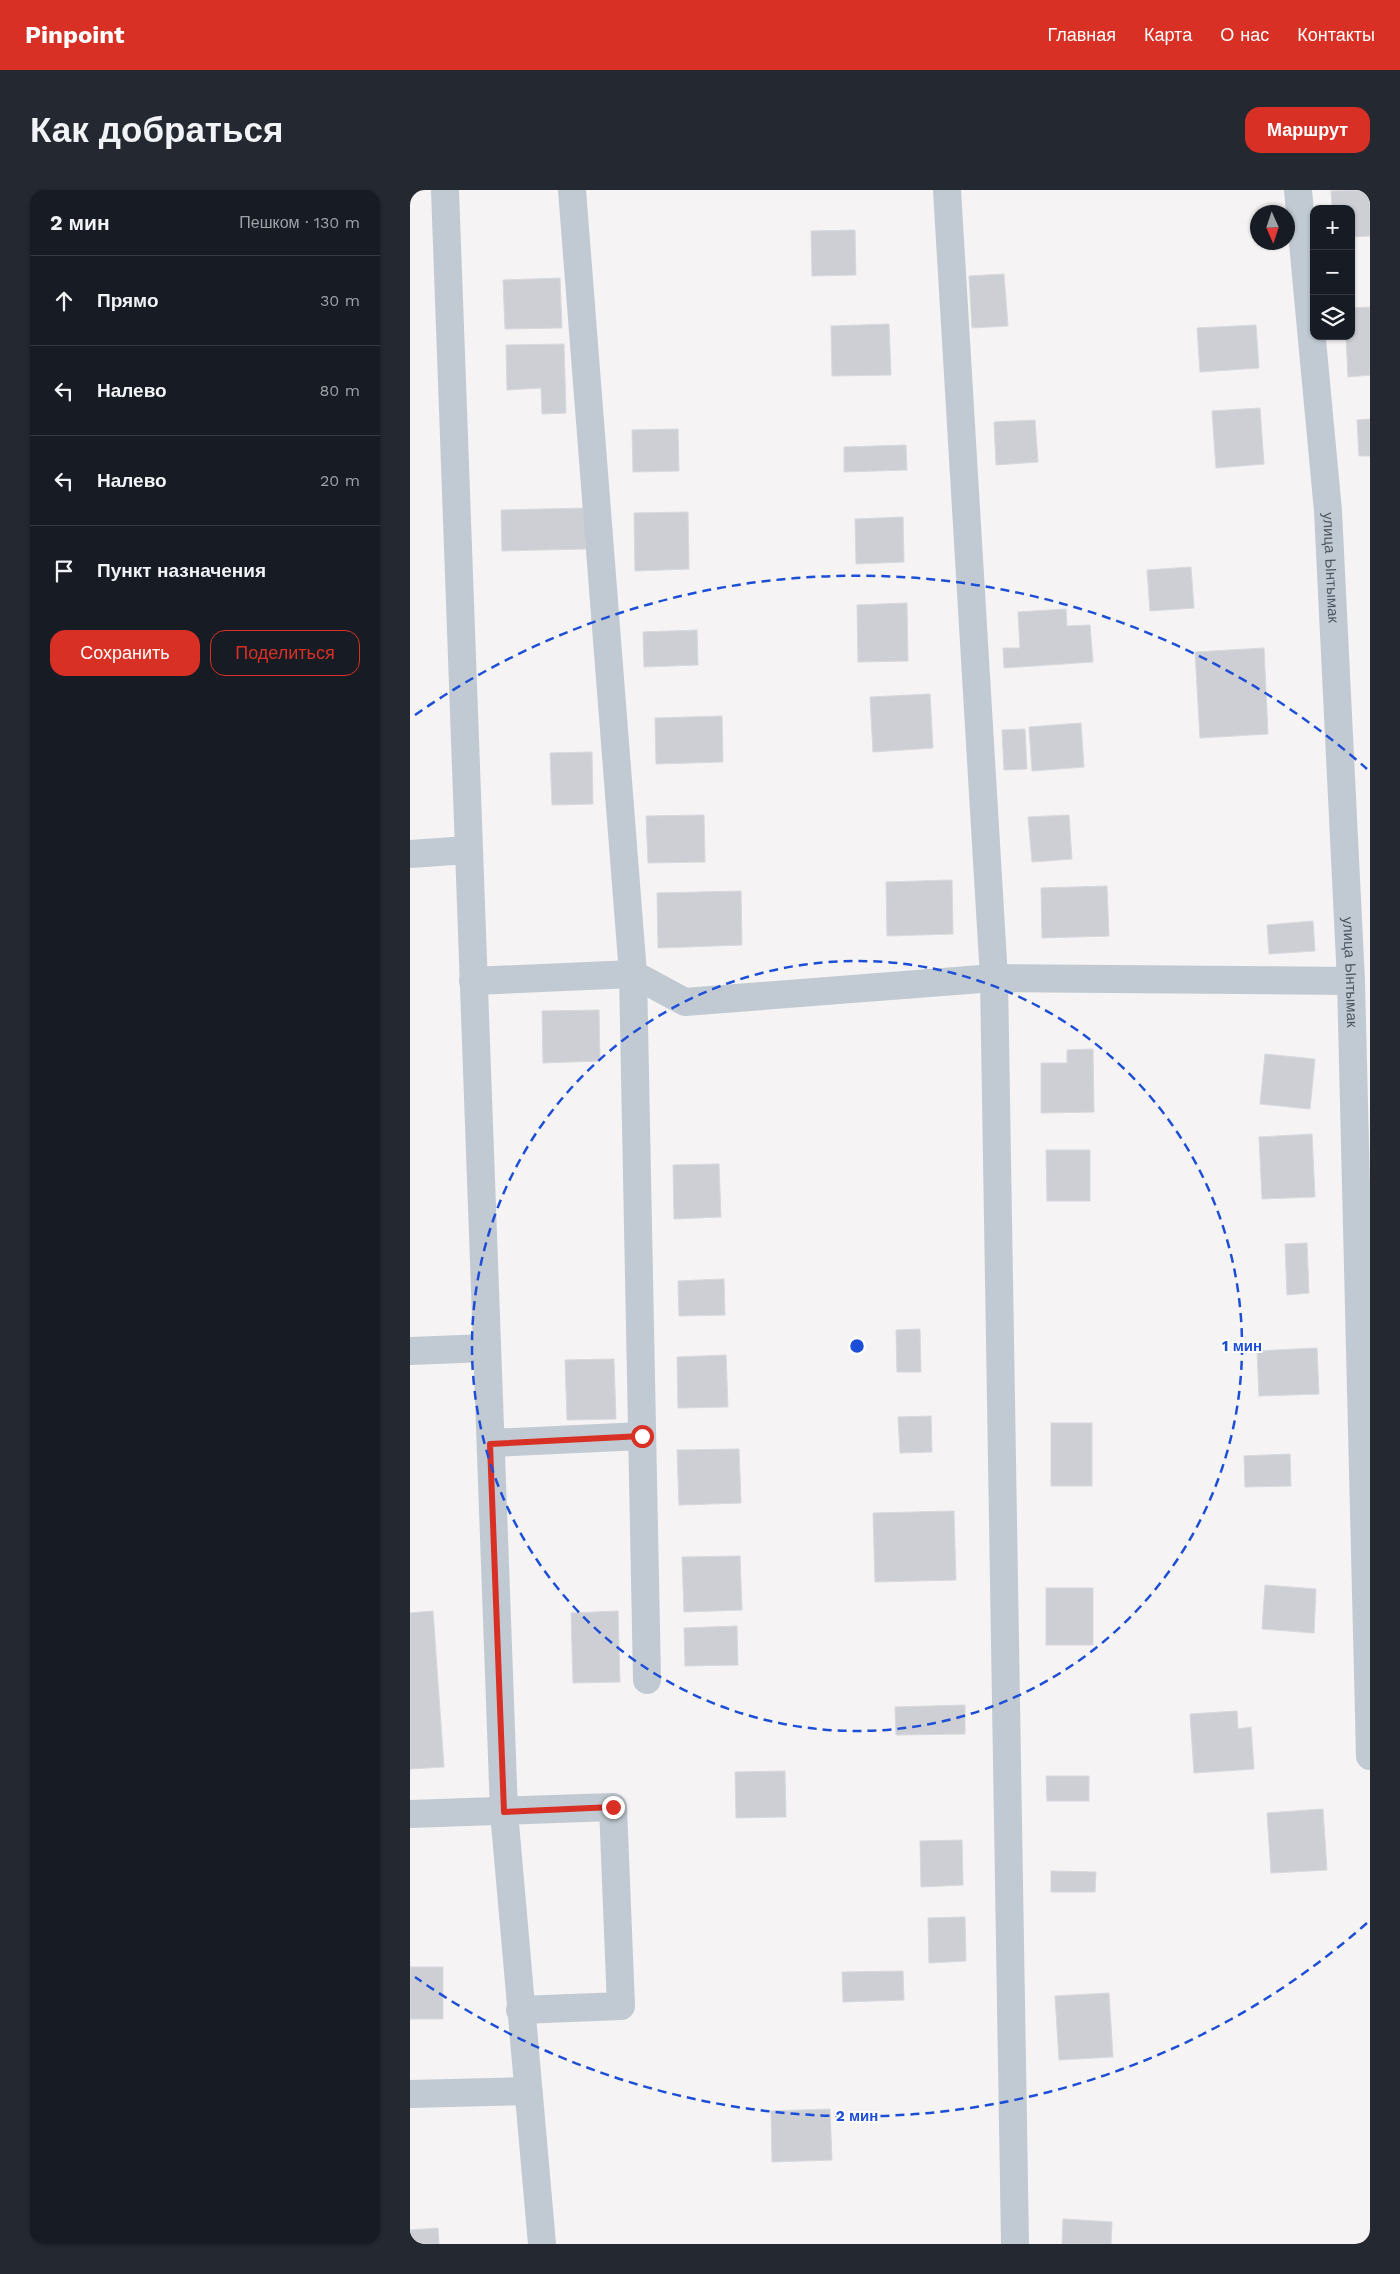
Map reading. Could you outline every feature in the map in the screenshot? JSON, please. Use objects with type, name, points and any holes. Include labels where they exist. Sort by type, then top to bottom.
[{"type":"street","points":[[445,190],[458,496],[468,850],[504,1812],[527,2091],[542,2244]]},
{"type":"street","points":[[572,190],[632,974],[647,1680]]},
{"type":"street","points":[[947,190],[994,978],[1015,2244]]},
{"type":"street","name":"улица Ынтымак","points":[[1298,190],[1328,512],[1351,981],[1370,1756]]},
{"type":"street","points":[[410,854],[468,850]]},
{"type":"street","points":[[473,981],[632,974],[685,1002],[994,978],[1351,981]]},
{"type":"street","points":[[410,1351],[487,1348]]},
{"type":"street","points":[[490,1444],[642,1436]]},
{"type":"street","points":[[410,1814],[613,1807],[621,2006],[520,2010]]},
{"type":"street","points":[[410,2094],[527,2091]]},
{"type":"building","points":[[1370,190],[1370,236],[1355,237],[1355,205],[1332,205],[1331,191]]},
{"type":"building","points":[[855,230],[856,275],[812,276],[811,231]]},
{"type":"building","points":[[1004,274],[1008,326],[972,328],[969,276]]},
{"type":"building","points":[[560,278],[562,328],[505,329],[503,280]]},
{"type":"building","points":[[1370,307],[1370,375],[1348,377],[1346,340],[1355,340],[1355,308]]},
{"type":"building","points":[[889,324],[891,375],[832,376],[831,326]]},
{"type":"building","points":[[1256,325],[1259,368],[1200,372],[1197,328]]},
{"type":"building","points":[[564,344],[566,413],[542,414],[541,388],[507,390],[506,345]]},
{"type":"building","points":[[1260,408],[1264,464],[1216,468],[1212,411]]},
{"type":"building","points":[[1370,419],[1370,456],[1359,456],[1357,420]]},
{"type":"building","points":[[1035,420],[1038,462],[996,465],[994,422]]},
{"type":"building","points":[[678,429],[679,471],[633,472],[632,430]]},
{"type":"building","points":[[906,445],[907,470],[844,472],[844,447]]},
{"type":"building","points":[[585,508],[586,549],[502,551],[501,510]]},
{"type":"building","points":[[688,512],[689,569],[635,571],[634,513]]},
{"type":"building","points":[[903,517],[904,562],[856,564],[855,519]]},
{"type":"building","points":[[1191,567],[1194,608],[1150,611],[1147,570]]},
{"type":"building","points":[[907,603],[908,661],[858,662],[857,605]]},
{"type":"building","points":[[1066,609],[1067,626],[1090,625],[1093,662],[1004,668],[1003,648],[1020,648],[1018,612]]},
{"type":"building","points":[[697,630],[698,665],[644,667],[643,632]]},
{"type":"building","points":[[1264,648],[1268,734],[1200,738],[1195,652]]},
{"type":"building","points":[[930,694],[933,748],[873,752],[870,697]]},
{"type":"building","points":[[722,716],[723,762],[656,764],[655,718]]},
{"type":"building","points":[[1081,723],[1084,767],[1032,771],[1029,727]]},
{"type":"building","points":[[1025,729],[1027,769],[1004,770],[1002,730]]},
{"type":"building","points":[[592,752],[593,804],[552,805],[550,753]]},
{"type":"building","points":[[704,815],[705,862],[648,863],[646,816]]},
{"type":"building","points":[[1069,815],[1072,859],[1032,862],[1028,817]]},
{"type":"building","points":[[952,880],[953,934],[887,936],[886,882]]},
{"type":"building","points":[[1107,886],[1109,936],[1042,938],[1041,888]]},
{"type":"building","points":[[741,891],[742,945],[658,948],[657,893]]},
{"type":"building","points":[[1313,921],[1315,951],[1269,954],[1267,925]]},
{"type":"building","points":[[599,1010],[600,1061],[543,1063],[542,1011]]},
{"type":"building","points":[[1093,1049],[1094,1112],[1041,1113],[1041,1063],[1067,1063],[1067,1050]]},
{"type":"building","points":[[1265,1054],[1315,1059],[1310,1109],[1260,1104]]},
{"type":"building","points":[[1312,1134],[1315,1197],[1262,1199],[1259,1137]]},
{"type":"building","points":[[1046,1150],[1090,1150],[1090,1201],[1047,1201]]},
{"type":"building","points":[[719,1164],[721,1217],[674,1219],[673,1165]]},
{"type":"building","points":[[1307,1243],[1309,1293],[1287,1295],[1285,1244]]},
{"type":"building","points":[[724,1279],[725,1315],[679,1316],[678,1281]]},
{"type":"building","points":[[920,1329],[921,1372],[897,1372],[896,1330]]},
{"type":"building","points":[[1317,1348],[1319,1394],[1259,1396],[1257,1351]]},
{"type":"building","points":[[726,1355],[728,1407],[678,1408],[677,1357]]},
{"type":"building","points":[[614,1359],[616,1419],[567,1420],[565,1360]]},
{"type":"building","points":[[931,1416],[932,1452],[900,1453],[898,1417]]},
{"type":"building","points":[[1051,1423],[1092,1423],[1092,1486],[1051,1486]]},
{"type":"building","points":[[739,1449],[741,1503],[679,1505],[677,1450]]},
{"type":"building","points":[[1290,1454],[1291,1486],[1245,1487],[1244,1456]]},
{"type":"building","points":[[954,1511],[956,1580],[875,1582],[873,1513]]},
{"type":"building","points":[[740,1556],[742,1610],[684,1612],[682,1557]]},
{"type":"building","points":[[1265,1585],[1316,1589],[1314,1633],[1262,1629]]},
{"type":"building","points":[[1046,1588],[1093,1588],[1093,1645],[1046,1645]]},
{"type":"building","points":[[433,1611],[444,1767],[410,1769],[410,1613]]},
{"type":"building","points":[[618,1611],[620,1682],[573,1683],[571,1613]]},
{"type":"building","points":[[737,1626],[738,1665],[685,1666],[684,1628]]},
{"type":"building","points":[[965,1705],[965,1734],[896,1735],[895,1707]]},
{"type":"building","points":[[1237,1711],[1238,1729],[1251,1727],[1254,1769],[1194,1773],[1190,1714]]},
{"type":"building","points":[[785,1771],[786,1817],[736,1818],[735,1772]]},
{"type":"building","points":[[1046,1776],[1089,1776],[1089,1801],[1047,1801]]},
{"type":"building","points":[[1323,1809],[1327,1870],[1271,1873],[1267,1813]]},
{"type":"building","points":[[962,1840],[963,1885],[921,1887],[920,1841]]},
{"type":"building","points":[[1051,1871],[1096,1872],[1095,1892],[1051,1892]]},
{"type":"building","points":[[965,1917],[966,1961],[929,1963],[928,1918]]},
{"type":"building","points":[[410,1967],[443,1967],[443,2019],[410,2019]]},
{"type":"building","points":[[903,1971],[904,2000],[843,2002],[842,1972]]},
{"type":"building","points":[[1109,1993],[1113,2057],[1059,2060],[1055,1996]]},
{"type":"building","points":[[830,2109],[832,2160],[772,2162],[771,2111]]},
{"type":"building","points":[[1063,2219],[1112,2222],[1111,2244],[1062,2244]]},
{"type":"building","points":[[438,2228],[439,2244],[410,2244],[410,2230]]},
{"type":"route","points":[[613,1807],[504,1812],[490,1444],[642,1436]]}]
